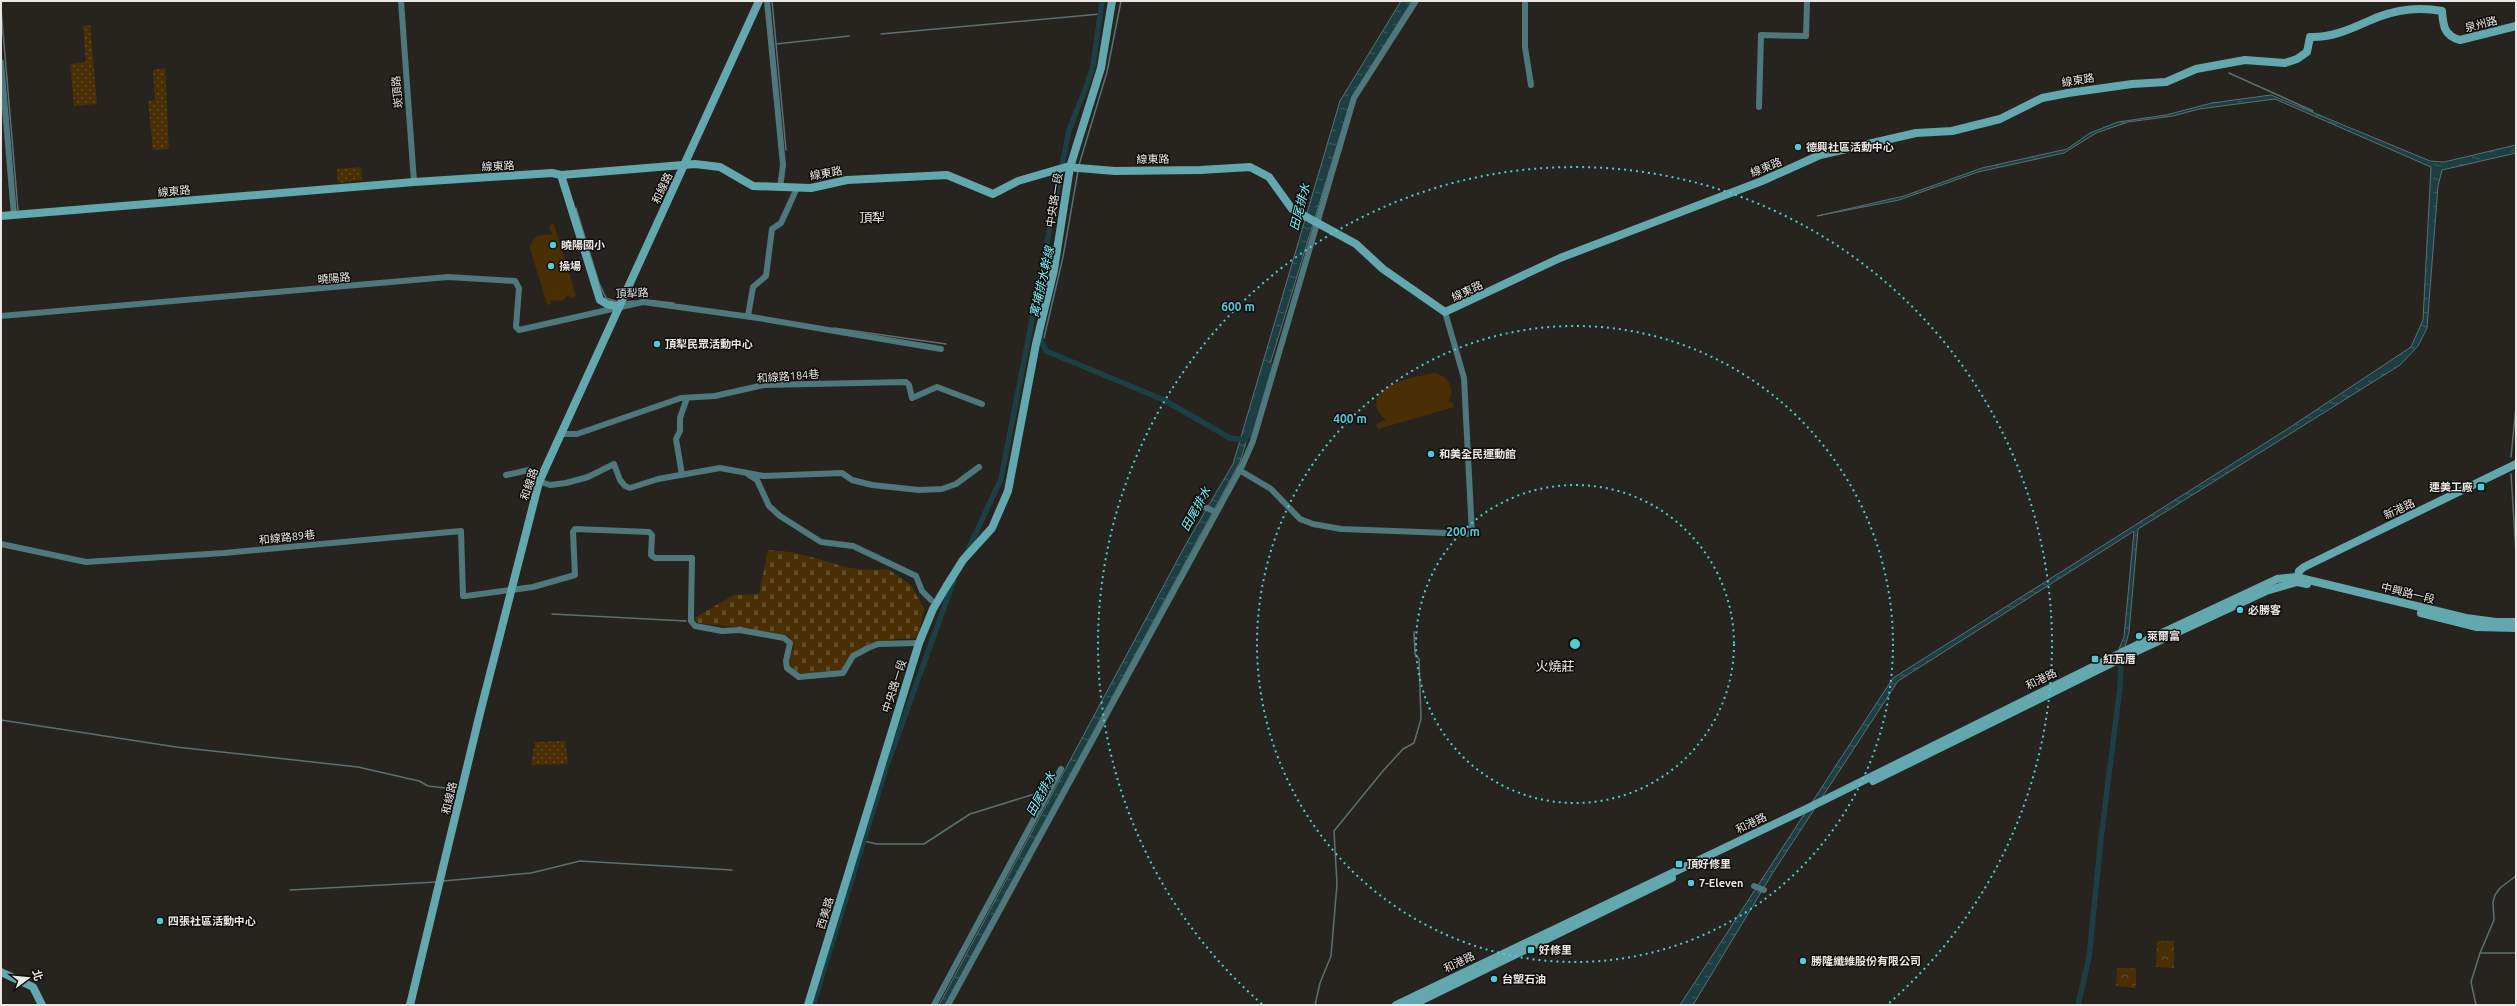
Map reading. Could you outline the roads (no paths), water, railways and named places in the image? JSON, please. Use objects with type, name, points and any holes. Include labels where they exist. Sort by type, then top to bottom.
[{"type":"street","name":"崁頂路","points":[[401,1],[414,182]]},
{"type":"street","name":"和線路","points":[[410,1005],[511,589],[539,482],[759,1]]},
{"type":"street","points":[[768,1],[783,165],[780,188]]},
{"type":"street","name":"中央路一段","points":[[862,826],[919,643],[933,609],[963,560],[983,540],[992,528],[1011,478],[1036,344],[1054,270],[1071,168],[1101,68],[1112,1]]},
{"type":"street","points":[[948,1005],[1239,470],[1253,441],[1354,98],[1416,1]]},
{"type":"street","points":[[1525,1],[1525,47],[1531,85]]},
{"type":"street","points":[[1758,107],[1760,36],[1806,36],[1807,1]]},
{"type":"street","name":"泉州路","points":[[2227,64],[2244,60],[2260,60],[2273,63],[2291,61],[2305,54],[2310,37],[2336,34],[2380,16],[2415,8],[2442,11],[2445,29],[2453,38],[2460,40],[2516,26]]},
{"type":"street","points":[[1,62],[14,215]]},
{"type":"street","name":"線東路","points":[[1,216],[414,182],[552,173],[561,175],[685,165],[720,167],[753,186],[780,188],[811,188],[847,180],[947,175],[993,194],[1018,181],[1071,168],[1115,171],[1200,170],[1250,167],[1260,170],[1270,177],[1292,209],[1356,244],[1383,269],[1445,312],[1560,258],[1762,181],[1820,155],[1916,133],[1952,131],[2000,119],[2048,97],[2132,84],[2166,82],[2196,69],[2227,64]]},
{"type":"street","name":"頂犁路","points":[[561,175],[600,300],[607,304],[619,307],[643,302],[748,316],[941,349]]},
{"type":"street","points":[[748,316],[753,287],[766,276],[772,229],[780,222],[797,188]]},
{"type":"street","name":"曉陽路","points":[[1,316],[448,277],[515,281],[519,288],[516,327],[518,330],[619,307]]},
{"type":"street","points":[[1239,470],[1266,486],[1300,519],[1313,524],[1341,528],[1472,534],[1464,378],[1445,312]]},
{"type":"street","name":"和線路184巷","points":[[561,434],[577,434],[673,400],[715,396],[764,386],[877,381],[907,383],[912,398],[937,387],[982,404]]},
{"type":"street","points":[[682,475],[676,438],[680,431],[680,418],[687,398]]},
{"type":"street","points":[[506,475],[529,470],[532,477],[539,482],[550,485],[566,483],[588,477],[614,464],[620,480],[625,486],[630,488],[682,475],[720,468],[764,476],[842,473],[852,480],[872,485],[919,490],[942,489],[956,484],[979,467]]},
{"type":"street","name":"新港路","points":[[2127,652],[2266,591],[2296,580],[2299,571],[2314,562],[2516,464]]},
{"type":"street","points":[[748,474],[757,480],[769,506],[780,516],[821,542],[854,546],[916,576],[922,591],[931,600]]},
{"type":"street","points":[[1205,508],[1216,512]]},
{"type":"street","points":[[511,589],[533,587],[575,575],[573,532],[575,529],[649,532],[652,535],[651,555],[656,558],[692,558],[691,613],[692,621],[695,626],[722,630],[740,630],[784,638],[790,643],[786,661],[788,668],[799,677],[844,673],[853,656],[878,644],[919,643]]},
{"type":"street","name":"和線路89巷","points":[[1,544],[86,562],[224,553],[461,531],[462,596],[511,589]]},
{"type":"street","name":"中興路一段","points":[[2296,580],[2466,618],[2496,622],[2516,622]]},
{"type":"street","name":"中興路一段","points":[[2296,580],[2476,627],[2516,628]]},
{"type":"street","name":"和港路","points":[[1396,1005],[1480,968],[1723,851],[2127,652]]},
{"type":"street","points":[[934,1005],[1061,769]]},
{"type":"street","name":"西美路","points":[[808,1005],[862,826]]},
{"type":"street","points":[[1754,886],[1764,890]]},
{"type":"street","name":"和港路","points":[[1412,1005],[1480,968]]},
{"type":"street","points":[[1,972],[33,987],[42,1005]]},
{"type":"water","points":[[1401,1],[1412,1],[1352,97],[1240,462],[945,1005],[939,1005],[1186,544],[1233,464],[1340,101]]},
{"type":"water","points":[[2271,95],[2430,161],[2444,162],[2516,145],[2516,153],[2442,170],[2438,186],[2427,328],[2418,346],[2400,365],[2138,529],[2129,632],[2125,647],[2119,649],[2124,637],[2134,531],[1898,681],[1772,874],[1693,1005],[1680,1005],[1893,678],[2289,428],[2411,347],[2423,320],[2431,167],[2275,99],[2199,109],[2173,116],[2128,122],[2096,133],[2064,153],[1978,172],[1899,200],[1817,216],[1904,196],[1982,168],[2067,149],[2090,133],[2118,122],[2166,115],[2212,103]]},
{"type":"waterway","points":[[772,1],[786,150]]},
{"type":"waterway","points":[[966,554],[1001,479],[1069,130],[1093,66],[1102,1]]},
{"type":"waterway","name":"寓埔排水幹線","points":[[1079,165],[1107,72],[1121,1]]},
{"type":"waterway","points":[[1,8],[18,210]]},
{"type":"waterway","points":[[881,34],[1100,14]]},
{"type":"waterway","points":[[776,44],[849,36]]},
{"type":"waterway","points":[[2229,73],[2313,111]]},
{"type":"waterway","name":"寓埔排水幹線","points":[[1044,338],[1063,257],[1078,171]]},
{"type":"waterway","points":[[576,208],[599,283],[606,298],[618,302]]},
{"type":"waterway","points":[[2516,258],[2516,274]]},
{"type":"waterway","points":[[646,300],[674,303]]},
{"type":"waterway","points":[[624,302],[634,301]]},
{"type":"waterway","points":[[834,328],[946,344]]},
{"type":"waterway","name":"寓埔排水幹線","points":[[1041,334],[1040,339],[1046,351],[1164,400],[1230,438],[1246,440]]},
{"type":"waterway","name":"田尾排水","points":[[1249,433],[1270,368]]},
{"type":"waterway","points":[[2511,457],[2516,407]]},
{"type":"waterway","points":[[2511,474],[2516,553]]},
{"type":"waterway","points":[[813,1005],[887,765],[954,580]]},
{"type":"waterway","points":[[552,614],[686,621]]},
{"type":"waterway","points":[[1315,1005],[1320,983],[1331,956],[1337,884],[1334,831],[1382,772],[1403,749],[1414,743],[1421,719],[1419,659],[1415,654],[1414,632]]},
{"type":"waterway","points":[[2078,1005],[2089,957],[2101,838],[2120,687],[2121,657]]},
{"type":"waterway","points":[[1,720],[176,747],[358,767],[419,781],[428,786],[454,789]]},
{"type":"waterway","points":[[864,841],[877,844],[924,844],[970,814],[1041,792],[1046,795]]},
{"type":"waterway","points":[[443,881],[531,873],[580,861],[732,870]]},
{"type":"waterway","points":[[2476,1005],[2471,982],[2480,953],[2494,920],[2493,902],[2495,895],[2500,888],[2516,876]]},
{"type":"waterway","points":[[290,890],[437,882]]},
{"type":"waterway","points":[[2480,953],[2516,953]]},
{"type":"place","name":"德興社區活動中心","points":[[1798,147]]},
{"type":"place","name":"曉陽國小","points":[[553,245]]},
{"type":"place","name":"操場","points":[[551,266]]},
{"type":"place","name":"頂犁民眾活動中心","points":[[657,344]]},
{"type":"place","name":"和美全民運動館","points":[[1431,454]]},
{"type":"place","name":"連美工廠","points":[[2481,487]]},
{"type":"place","name":"必勝客","points":[[2240,610]]},
{"type":"place","name":"萊爾富","points":[[2139,636]]},
{"type":"place","name":"紅瓦厝","points":[[2095,659]]},
{"type":"place","name":"頂好修里","points":[[1679,864]]},
{"type":"place","name":"7-Eleven","points":[[1691,883]]},
{"type":"place","name":"四張社區活動中心","points":[[160,921]]},
{"type":"place","name":"好修里","points":[[1531,950]]},
{"type":"place","name":"勝隆纖維股份有限公司","points":[[1803,961]]},
{"type":"place","name":"台塑石油","points":[[1494,979]]},
{"type":"district","name":"頂犁","points":[[872,217]]},
{"type":"district","name":"火燒莊","points":[[1555,666]]}]
